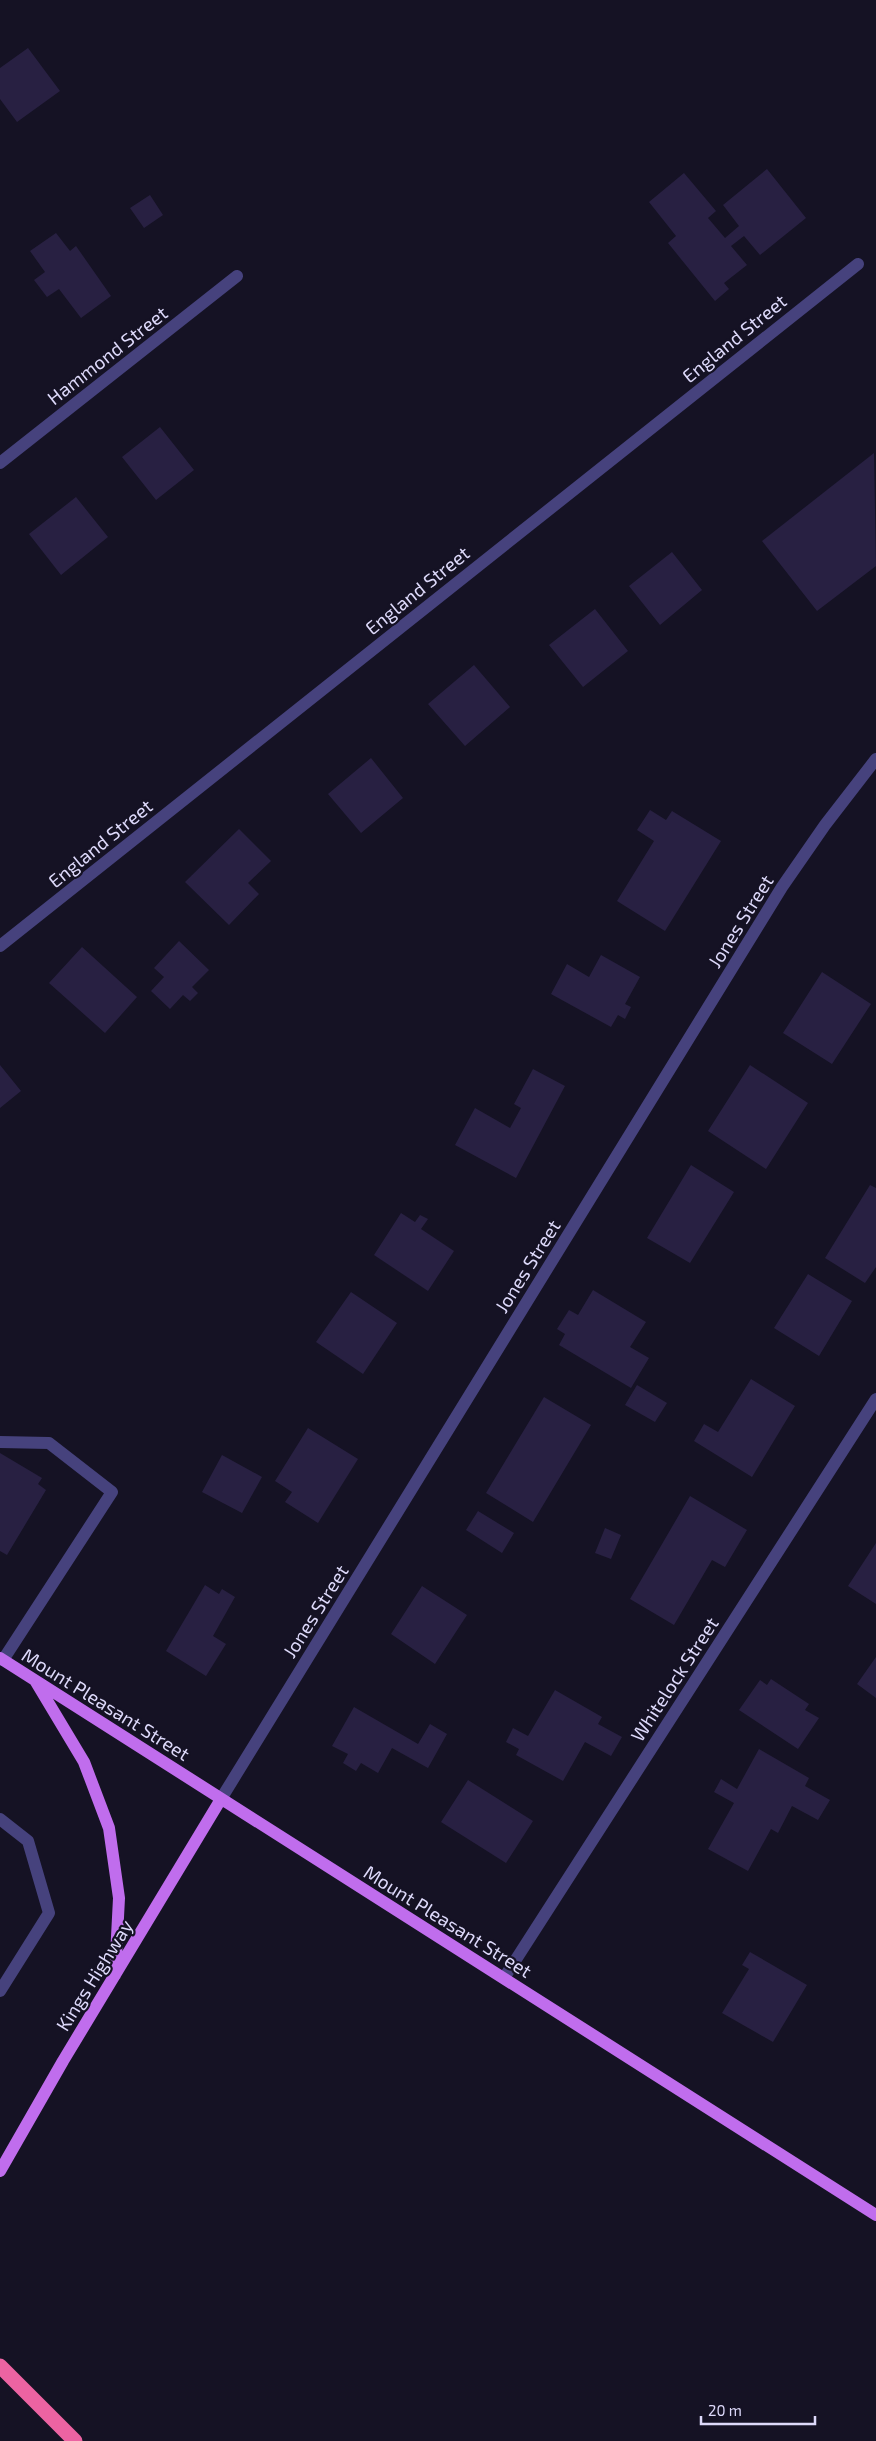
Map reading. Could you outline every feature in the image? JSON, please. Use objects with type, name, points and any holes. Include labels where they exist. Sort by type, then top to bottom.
[{"type":"highway","points":[[0,2366],[75,2441]]},
{"type":"highway","points":[[42,2408],[83,2441]]},
{"type":"main road","name":"Mount Pleasant Street","points":[[1,1659],[34,1678],[876,2215]]},
{"type":"main road","points":[[34,1678],[84,1762],[109,1828],[119,1898],[115,1978]]},
{"type":"main road","name":"Kings Highway","points":[[0,2171],[63,2061],[222,1799]]},
{"type":"street","name":"England Street","points":[[0,946],[858,264]]},
{"type":"street","name":"Hammond Street","points":[[0,463],[237,276]]},
{"type":"street","name":"Jones Street","points":[[222,1799],[782,887],[825,825],[876,759]]},
{"type":"street","name":"Whitelock Street","points":[[504,1978],[876,1399]]},
{"type":"street","points":[[0,1442],[49,1443],[112,1492],[1,1659]]},
{"type":"street","points":[[0,1819],[28,1841],[49,1914],[0,1991]]},
{"type":"building","points":[[28,48],[60,91],[17,122],[0,99],[0,68]]},
{"type":"building","points":[[767,169],[806,218],[760,255],[744,236],[731,246],[747,265],[724,283],[729,289],[715,301],[668,243],[676,236],[649,202],[684,173],[716,211],[708,218],[725,238],[739,226],[723,205]]},
{"type":"building","points":[[150,195],[163,215],[144,228],[130,208]]},
{"type":"building","points":[[56,233],[70,251],[76,246],[111,296],[81,318],[59,289],[47,297],[34,280],[45,272],[30,251]]},
{"type":"building","points":[[160,427],[194,470],[156,500],[122,457]]},
{"type":"building","points":[[874,453],[876,566],[817,611],[762,541]]},
{"type":"building","points":[[76,497],[108,537],[61,575],[29,534]]},
{"type":"building","points":[[672,552],[702,590],[660,625],[629,586]]},
{"type":"building","points":[[595,609],[628,651],[583,687],[549,645]]},
{"type":"building","points":[[474,665],[510,707],[465,746],[428,704]]},
{"type":"building","points":[[371,758],[403,798],[361,833],[328,794]]},
{"type":"building","points":[[650,810],[666,820],[672,811],[721,841],[665,931],[617,901],[654,841],[637,830]]},
{"type":"building","points":[[239,829],[271,861],[248,883],[259,894],[229,925],[185,882]]},
{"type":"building","points":[[179,941],[209,970],[192,987],[198,993],[190,1001],[183,995],[170,1009],[151,991],[164,977],[154,968]]},
{"type":"building","points":[[82,947],[137,997],[105,1033],[49,983]]},
{"type":"building","points":[[601,955],[640,977],[625,1004],[631,1007],[625,1019],[618,1015],[611,1027],[551,994],[567,964],[589,977]]},
{"type":"building","points":[[822,972],[871,1004],[832,1064],[783,1033]]},
{"type":"building","points":[[0,1065],[21,1091],[0,1108]]},
{"type":"building","points":[[750,1065],[808,1103],[766,1169],[708,1131]]},
{"type":"building","points":[[533,1069],[565,1086],[516,1178],[455,1145],[475,1108],[510,1128],[521,1108],[514,1104]]},
{"type":"building","points":[[691,1165],[734,1192],[690,1263],[647,1238]]},
{"type":"building","points":[[870,1185],[876,1188],[876,1267],[865,1283],[825,1258]]},
{"type":"building","points":[[401,1213],[415,1222],[420,1215],[428,1219],[421,1229],[454,1251],[428,1291],[374,1255]]},
{"type":"building","points":[[808,1274],[852,1301],[819,1356],[774,1328]]},
{"type":"building","points":[[593,1290],[646,1322],[630,1347],[649,1358],[631,1388],[559,1345],[565,1334],[557,1329],[569,1310],[578,1315]]},
{"type":"building","points":[[351,1292],[397,1323],[363,1374],[316,1342]]},
{"type":"building","points":[[751,1379],[795,1406],[752,1477],[694,1441],[704,1424],[718,1432]]},
{"type":"building","points":[[637,1385],[667,1403],[655,1422],[625,1405]]},
{"type":"building","points":[[544,1397],[591,1425],[533,1522],[486,1493]]},
{"type":"building","points":[[308,1428],[358,1459],[318,1523],[285,1502],[292,1492],[275,1481]]},
{"type":"building","points":[[0,1453],[42,1478],[38,1484],[46,1490],[7,1555],[0,1551]]},
{"type":"building","points":[[222,1455],[262,1477],[242,1513],[202,1492]]},
{"type":"building","points":[[690,1496],[747,1530],[725,1567],[712,1560],[674,1625],[630,1599]]},
{"type":"building","points":[[478,1511],[514,1533],[502,1553],[466,1530]]},
{"type":"building","points":[[605,1528],[621,1535],[611,1559],[595,1553]]},
{"type":"building","points":[[876,1543],[876,1604],[848,1586]]},
{"type":"building","points":[[205,1585],[219,1594],[222,1589],[235,1597],[213,1636],[226,1644],[206,1676],[166,1651]]},
{"type":"building","points":[[422,1586],[467,1615],[435,1664],[391,1634]]},
{"type":"building","points":[[876,1657],[876,1698],[857,1684]]},
{"type":"building","points":[[771,1679],[809,1704],[805,1710],[819,1718],[798,1749],[739,1710],[760,1680],[767,1685]]},
{"type":"building","points":[[555,1690],[602,1717],[598,1724],[622,1737],[611,1756],[585,1742],[563,1781],[516,1755],[519,1749],[506,1742],[513,1728],[528,1736]]},
{"type":"building","points":[[354,1707],[418,1744],[430,1724],[447,1734],[428,1768],[392,1748],[378,1773],[361,1763],[356,1771],[343,1763],[348,1754],[332,1746]]},
{"type":"building","points":[[759,1749],[809,1778],[805,1786],[830,1800],[818,1820],[792,1806],[778,1833],[771,1829],[748,1871],[708,1849],[734,1803],[714,1792],[721,1779],[737,1789]]},
{"type":"building","points":[[468,1780],[533,1821],[506,1863],[441,1822]]},
{"type":"building","points":[[750,1952],[807,1985],[773,2042],[722,2013],[749,1969],[742,1965]]}]
